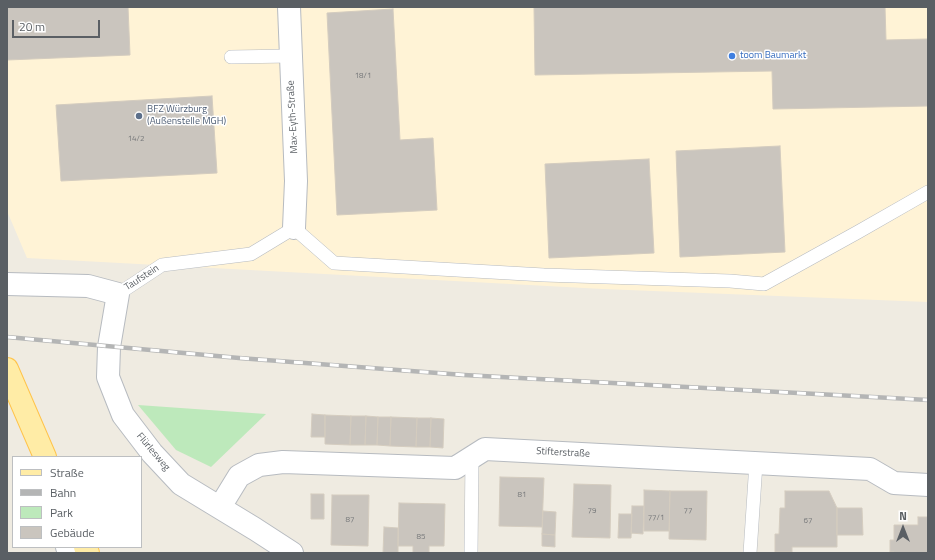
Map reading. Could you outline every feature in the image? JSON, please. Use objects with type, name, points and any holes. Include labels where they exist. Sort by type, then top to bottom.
[{"type":"main road","points":[[7,369],[41,448]]},
{"type":"street","name":"Max-Eyth-Straße","points":[[289,7],[296,182],[294,228]]},
{"type":"street","name":"Taufstein","points":[[7,284],[88,286],[118,294]]},
{"type":"street","name":"Flürlesweg","points":[[118,294],[109,347],[108,377],[123,415],[152,453],[180,484],[220,507],[292,553]]},
{"type":"street","name":"Stifterstraße","points":[[220,507],[238,476],[259,465],[283,462],[455,468],[485,448],[870,469],[894,483],[928,485]]},
{"type":"lane","points":[[231,57],[290,56]]},
{"type":"lane","points":[[294,228],[334,263],[544,275],[730,281],[764,284],[928,192]]},
{"type":"lane","name":"Taufstein","points":[[118,294],[162,265],[251,254],[294,228]]},
{"type":"lane","points":[[471,553],[472,457]]},
{"type":"lane","points":[[750,553],[756,463]]},
{"type":"shaded area","points":[[7,7],[928,7],[928,302],[603,289],[27,258],[7,211]]},
{"type":"green space","points":[[138,405],[266,414],[211,467],[176,450]]},
{"type":"building","points":[[7,7],[128,7],[130,55],[7,60]]},
{"type":"building","name":"toom Baumarkt","points":[[534,7],[885,7],[886,40],[928,39],[928,106],[773,109],[772,71],[535,75]]},
{"type":"building","points":[[393,9],[400,140],[433,138],[437,210],[337,215],[327,13]]},
{"type":"building","points":[[212,96],[217,173],[61,181],[56,105]]},
{"type":"building","points":[[780,146],[785,252],[680,257],[676,151]]},
{"type":"building","points":[[649,159],[654,253],[549,258],[545,164]]},
{"type":"building","points":[[312,414],[325,415],[325,437],[311,437]]},
{"type":"building","points":[[325,415],[351,416],[350,445],[325,444]]},
{"type":"building","points":[[351,416],[366,416],[365,445],[350,445]]},
{"type":"building","points":[[366,416],[378,417],[377,445],[365,445]]},
{"type":"building","points":[[378,417],[391,417],[390,446],[377,445]]},
{"type":"building","points":[[391,417],[417,418],[416,447],[390,446]]},
{"type":"building","points":[[417,418],[431,418],[430,447],[416,447]]},
{"type":"building","points":[[431,418],[444,419],[443,448],[430,447]]},
{"type":"building","points":[[500,477],[544,478],[542,527],[499,526]]},
{"type":"building","points":[[574,484],[611,485],[610,538],[572,537]]},
{"type":"building","points":[[644,490],[670,491],[669,531],[644,531]]},
{"type":"building","points":[[670,491],[707,491],[706,540],[669,539]]},
{"type":"building","points":[[785,491],[829,491],[837,508],[837,547],[792,547],[792,552],[775,552],[775,534],[779,534],[780,508],[785,508]]},
{"type":"building","points":[[311,494],[324,494],[324,519],[311,519]]},
{"type":"building","points":[[332,495],[369,495],[368,546],[331,545]]},
{"type":"building","points":[[399,503],[445,504],[444,546],[429,546],[429,553],[413,553],[413,546],[398,546]]},
{"type":"building","points":[[632,506],[644,506],[643,534],[631,533]]},
{"type":"building","points":[[837,508],[862,508],[863,535],[837,535]]},
{"type":"building","points":[[543,511],[556,512],[555,535],[542,534]]},
{"type":"building","points":[[619,514],[632,514],[631,538],[618,538]]},
{"type":"building","points":[[918,517],[928,517],[928,553],[890,552],[890,540],[894,540],[894,525],[918,525]]},
{"type":"building","points":[[384,527],[398,528],[398,553],[383,553]]},
{"type":"building","points":[[542,534],[555,535],[555,547],[542,546]]},
{"type":"railway","points":[[7,337],[239,358],[464,375],[928,400]]},
{"type":"place","name":"toom Baumarkt","points":[[732,56]]},
{"type":"place","name":"BFZ Würzburg (Außenstelle MGH)","points":[[139,116]]}]
